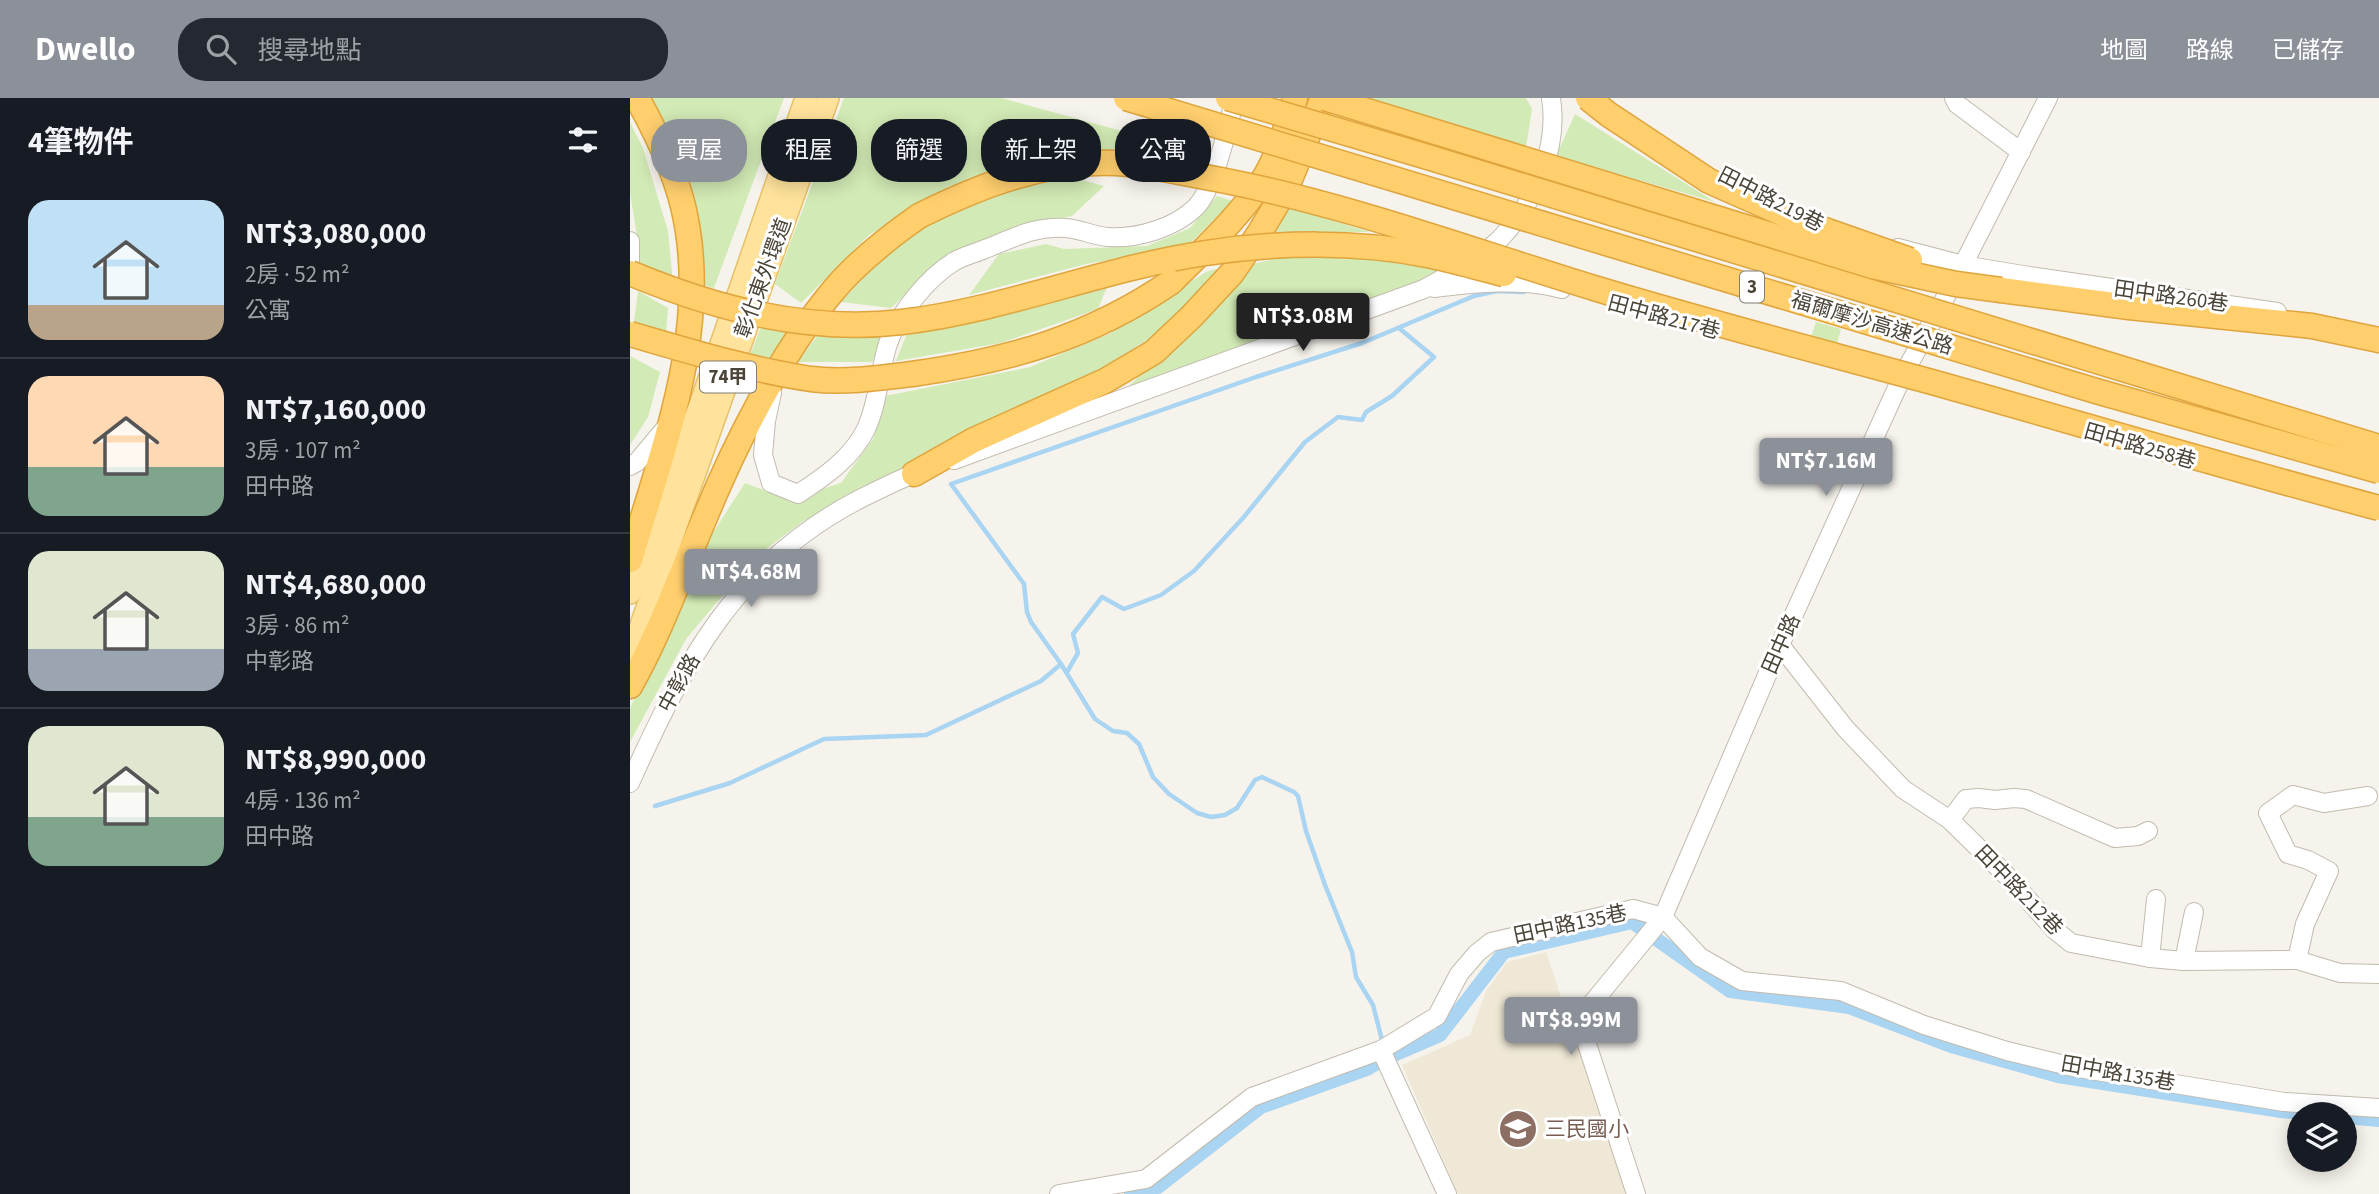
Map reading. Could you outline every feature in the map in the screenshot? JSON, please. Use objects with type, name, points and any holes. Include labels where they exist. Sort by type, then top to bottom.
[{"type":"highway","points":[[630,561],[676,405],[690,326],[691,266],[683,205],[660,143],[637,98]]},
{"type":"highway","name":"福爾摩沙高速公路","points":[[1126,98],[2096,391],[2379,471]]},
{"type":"highway","name":"福爾摩沙高速公路","points":[[1228,98],[2379,447]]},
{"type":"highway","points":[[630,334],[711,357],[813,379],[872,379],[974,365],[1038,348],[1087,329],[1140,303],[1171,282],[1208,246],[1265,176],[1284,135],[1295,98]]},
{"type":"highway","points":[[914,474],[974,440],[1105,381],[1154,352],[1232,273],[1260,232],[1287,187],[1324,98],[1872,266],[1956,284],[2129,307],[2312,326],[2379,340]]},
{"type":"highway","points":[[1588,98],[1709,181],[1802,222],[1866,246],[2001,290]]},
{"type":"highway","points":[[630,686],[652,648],[718,488],[747,428],[788,354],[828,296],[885,240],[919,216],[967,192],[1013,176],[1081,165],[1117,163],[1269,190],[1442,239],[1591,287],[2379,510]]},
{"type":"highway","points":[[630,273],[676,292],[733,309],[784,319],[847,326],[903,322],[1205,253],[1268,246],[1381,249],[1426,255],[1522,278],[1591,287]]},
{"type":"main road","name":"彰化東外環道","points":[[630,593],[700,405],[806,98]]},
{"type":"main road","name":"彰化東外環道","points":[[630,656],[828,98]]},
{"type":"street","points":[[776,377],[766,421],[763,455],[771,483],[797,494],[834,468],[866,429],[877,396],[887,345],[905,311],[926,286],[955,261],[1024,232],[1066,228],[1108,237],[1140,234],[1173,224],[1197,206],[1215,172],[1235,98]]},
{"type":"street","points":[[1424,289],[1446,277],[1498,240],[1528,205],[1550,151],[1554,119],[1551,98]]},
{"type":"street","name":"田中路219巷","points":[[1595,98],[1736,184],[1832,230],[1963,265]]},
{"type":"street","points":[[1954,98],[1957,104],[2021,152]]},
{"type":"street","name":"田中路","points":[[1636,1194],[1584,1035],[1589,1007],[1653,928],[1901,379],[2048,98]]},
{"type":"street","points":[[630,242],[630,273]]},
{"type":"street","name":"田中路260巷","points":[[1963,265],[2253,307],[2379,331]]},
{"type":"street","name":"田中路217巷","points":[[1424,289],[1473,283],[1542,284],[1901,379]]},
{"type":"street","name":"中彰路","points":[[630,783],[683,673],[710,630],[739,593],[787,545],[808,529],[866,496],[914,474],[998,446],[1171,380],[1424,289]]},
{"type":"street","name":"田中路258巷","points":[[1901,379],[2379,510]]},
{"type":"street","points":[[630,466],[637,462],[670,422]]},
{"type":"street","name":"田中路212巷","points":[[1780,645],[1845,728],[1903,789],[1950,820],[2007,876],[2055,930],[2071,943],[2150,958],[2184,961],[2297,960],[2340,973],[2379,974]]},
{"type":"street","points":[[2297,960],[2305,924],[2329,871],[2308,860],[2288,854],[2268,813],[2293,795],[2324,803],[2368,796]]},
{"type":"street","points":[[1950,820],[1966,799],[2014,798],[2026,799],[2115,838],[2138,836],[2148,831]]},
{"type":"street","points":[[2150,958],[2156,899]]},
{"type":"street","name":"田中路135巷","points":[[1059,1194],[1146,1179],[1252,1097],[1381,1050],[1437,1016],[1459,974],[1491,942],[1633,909],[1653,928],[1742,981],[1840,991],[1924,1024],[2007,1051],[2073,1067],[2284,1102],[2379,1108]]},
{"type":"street","points":[[2184,961],[2194,912]]},
{"type":"street","points":[[1381,1050],[1447,1194]]},
{"type":"shaded area","name":"三民國小","points":[[1546,952],[1627,1194],[1458,1194],[1402,1065],[1470,1035],[1486,991],[1507,962]]},
{"type":"green space","points":[[644,98],[784,98],[776,119],[761,119],[761,160],[714,288],[706,286],[700,272],[671,182],[747,182],[747,119],[651,120]]},
{"type":"green space","points":[[844,98],[1001,98],[1078,119],[981,119],[981,177],[967,181],[967,119],[871,119],[871,182],[964,182],[950,186],[869,235],[801,303],[775,284],[813,182],[857,182],[857,119],[836,119]]},
{"type":"green space","points":[[1371,98],[1526,98],[1532,109],[1526,147]]},
{"type":"green space","points":[[1575,114],[1715,202],[1556,156]]},
{"type":"green space","points":[[630,122],[643,148],[651,182],[653,182],[668,231],[673,283],[638,265],[638,242],[630,193]]},
{"type":"green space","points":[[1101,125],[1115,129],[1115,154],[1101,154]]},
{"type":"green space","points":[[1051,182],[1089,182],[1104,186],[1072,216],[1026,225],[925,277],[891,308],[841,302],[896,243],[987,193]]},
{"type":"green space","points":[[1217,196],[1233,201],[1188,245],[1086,264],[969,295],[999,254],[1046,244],[1064,249],[1147,246],[1190,228]]},
{"type":"green space","points":[[1291,208],[1370,232],[1271,232]]},
{"type":"green space","points":[[1367,255],[1440,268],[1411,287],[1124,391],[1253,264],[1286,256]]},
{"type":"green space","points":[[1216,269],[1226,271],[1165,332],[1142,343],[1089,377],[805,520],[755,557],[686,639],[630,742],[630,708],[700,553],[745,483],[789,500],[841,483],[873,439],[885,396],[1030,367],[1109,334],[1206,272]]},
{"type":"green space","points":[[1107,287],[1098,309],[1001,343],[896,361],[908,331]]},
{"type":"green space","points":[[638,291],[668,308],[666,333],[634,321]]},
{"type":"green space","points":[[1816,322],[1841,329],[1837,344],[1811,337]]},
{"type":"green space","points":[[761,327],[789,332],[773,358],[750,355]]},
{"type":"green space","points":[[886,332],[872,362],[797,362],[818,335]]},
{"type":"green space","points":[[630,356],[660,372],[648,417],[630,445]]},
{"type":"waterway","points":[[1383,1044],[1373,1005],[1356,977],[1352,952],[1306,831],[1298,796],[1262,777],[1255,780],[1237,808],[1225,815],[1211,817],[1197,813],[1169,794],[1153,777],[1139,744],[1127,733],[1113,731],[1095,719],[1031,622],[1027,612],[1024,584],[951,484],[1256,377],[1362,343],[1474,296],[1497,291],[1524,292]]},
{"type":"waterway","points":[[1067,672],[1078,653],[1073,634],[1102,597],[1124,609],[1161,595],[1194,571],[1243,518],[1305,442],[1338,417],[1362,420],[1366,412],[1392,396],[1434,357],[1399,328]]},
{"type":"waterway","points":[[655,806],[730,783],[824,739],[926,735],[1041,681],[1061,664]]},
{"type":"waterway","points":[[1131,1194],[1158,1187],[1261,1107],[1367,1069],[1440,1035],[1504,952],[1632,922],[1730,991],[1849,1007],[1951,1046],[2058,1076],[2287,1112]]},
{"type":"waterway","points":[[2357,1118],[2379,1120]]},
{"type":"place","name":"三民國小","points":[[1518,1129]]}]
